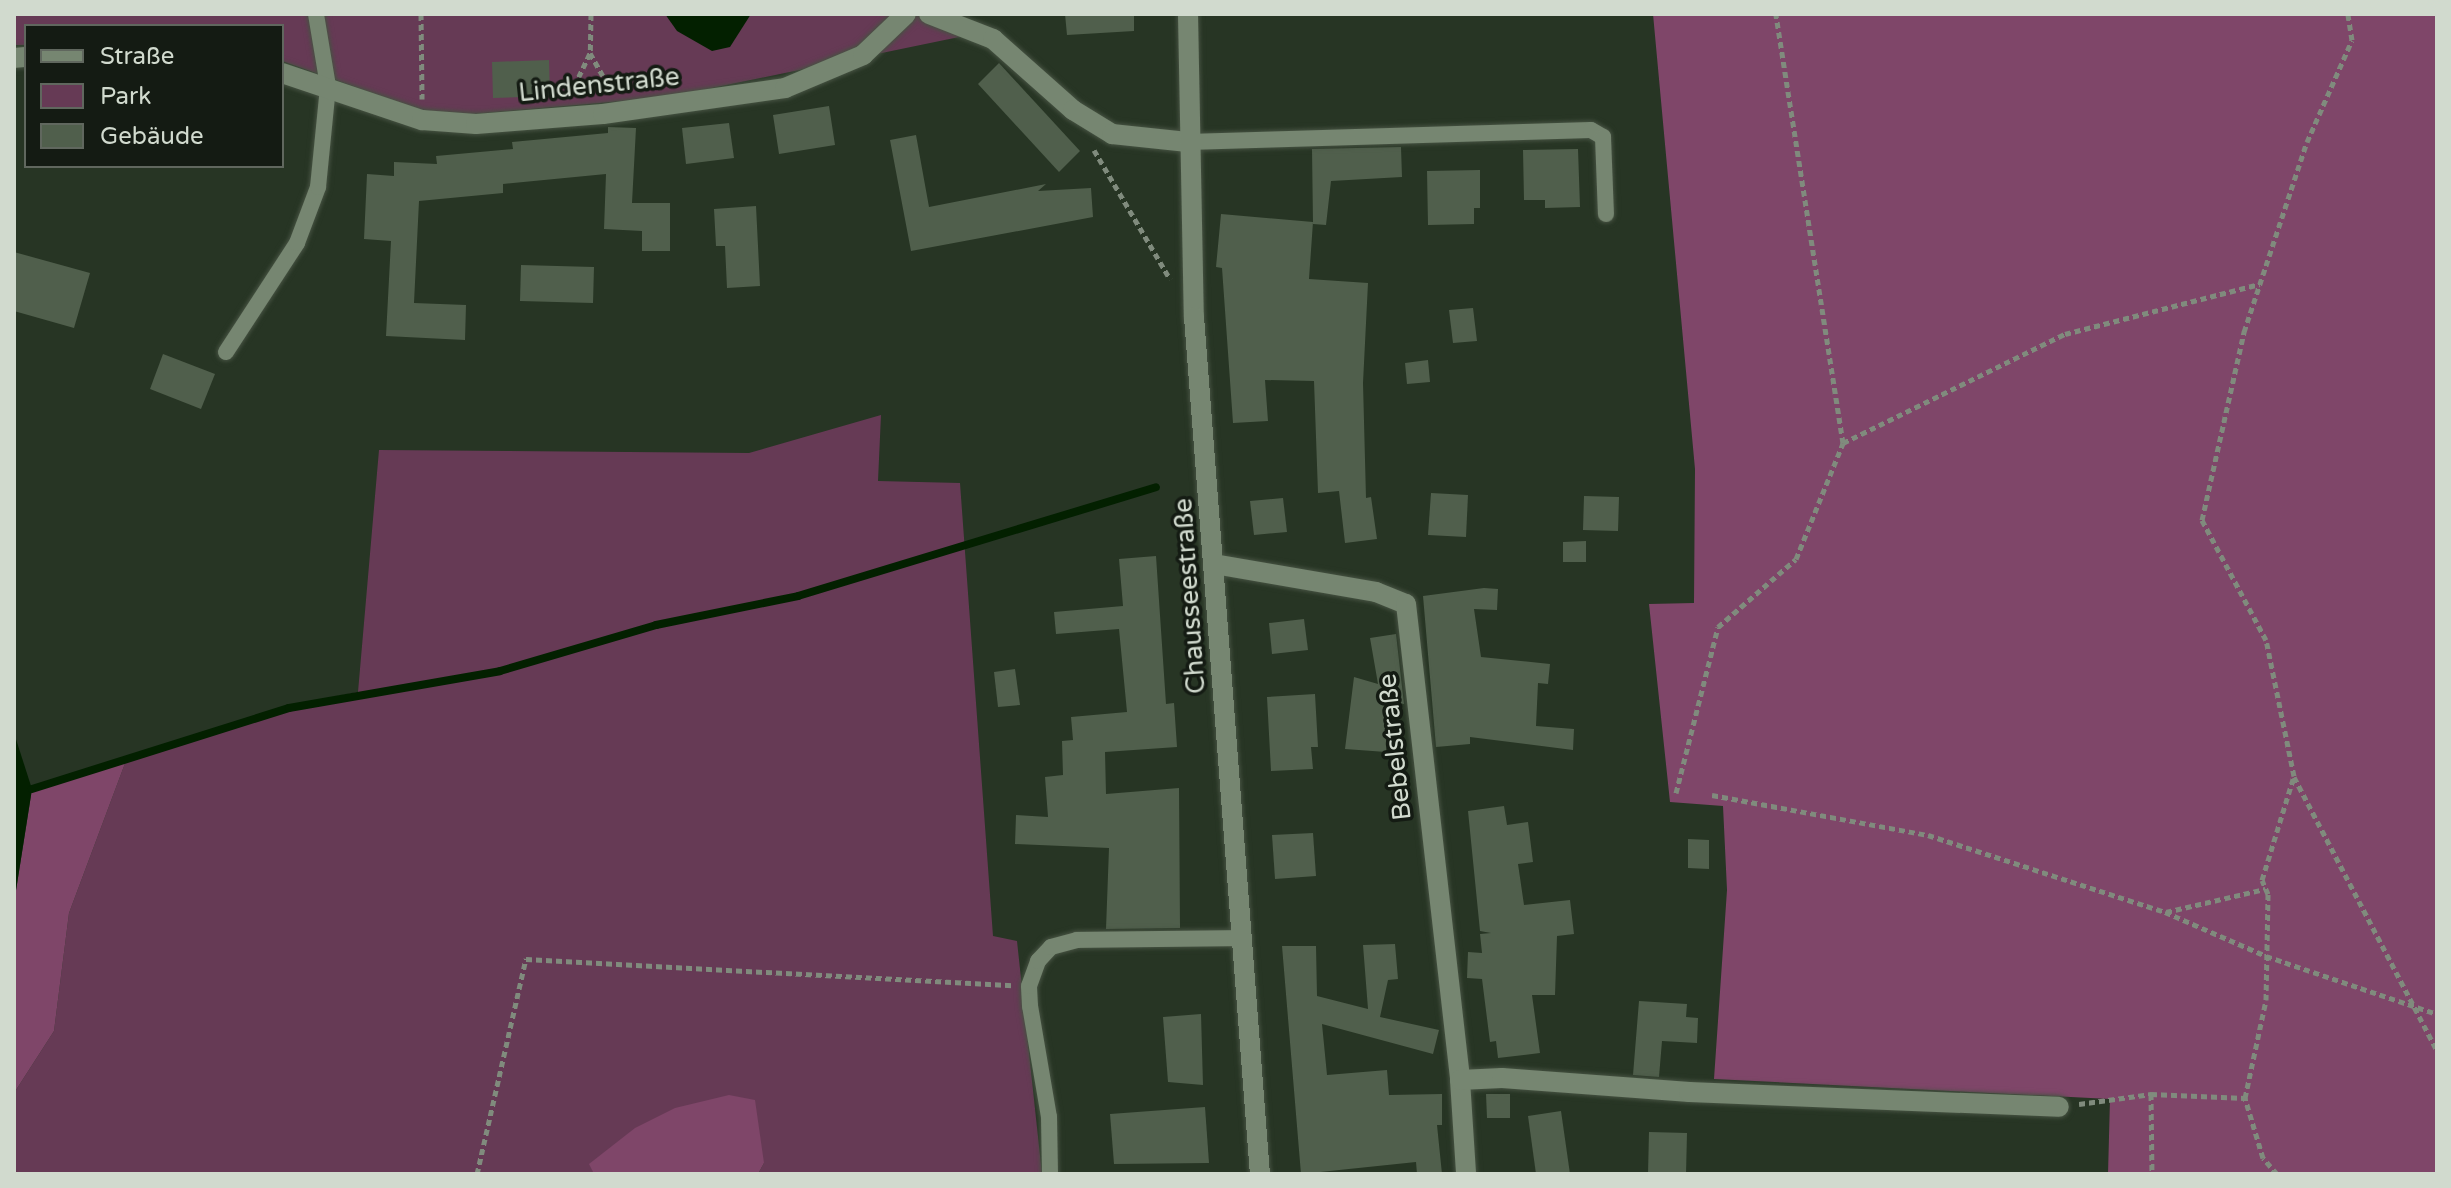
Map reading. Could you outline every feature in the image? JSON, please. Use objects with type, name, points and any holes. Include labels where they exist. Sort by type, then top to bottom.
[{"type":"street","name":"Lindenstraße","points":[[284,74],[422,120],[476,124],[622,111],[785,88],[863,55],[906,14]]},
{"type":"street","points":[[929,14],[993,39],[1073,110],[1112,134],[1188,142]]},
{"type":"street","name":"Chausseestraße","points":[[1188,14],[1188,142],[1194,317],[1260,1174]]},
{"type":"street","name":"Bebelstraße","points":[[1214,564],[1376,592],[1406,604],[1460,1080],[1466,1174]]},
{"type":"street","points":[[1460,1080],[1502,1078],[1689,1092],[2059,1107]]},
{"type":"lane","points":[[226,352],[297,243],[318,187],[328,86],[316,14]]},
{"type":"lane","points":[[1188,142],[1591,130],[1603,137],[1606,214]]},
{"type":"lane","points":[[1050,1174],[1049,1117],[1029,986],[1038,961],[1051,947],[1077,940],[1241,938]]},
{"type":"path","points":[[421,14],[422,120]]},
{"type":"path","points":[[559,117],[590,53],[591,14]]},
{"type":"path","points":[[1676,793],[1718,627],[1796,559],[1843,443],[1776,14]]},
{"type":"path","points":[[2348,14],[2352,40],[2307,142],[2260,284],[2202,520],[2266,640],[2294,776],[2437,1051]]},
{"type":"path","points":[[590,53],[622,111]]},
{"type":"path","points":[[1073,110],[1194,317]]},
{"type":"path","points":[[1843,443],[2065,334],[2260,284]]},
{"type":"path","points":[[2277,1174],[2263,1158],[2245,1098],[2266,1000],[2266,889],[2262,880],[2294,776]]},
{"type":"path","points":[[1712,795],[1928,835],[2165,912],[2264,955],[2417,1011],[2437,1014]]},
{"type":"path","points":[[2165,912],[2266,889]]},
{"type":"path","points":[[477,1174],[526,959],[1029,986]]},
{"type":"path","points":[[2059,1107],[2151,1094],[2245,1098]]},
{"type":"path","points":[[2151,1094],[2152,1174]]},
{"type":"green space","points":[[14,14],[963,14],[964,36],[668,97],[440,117],[284,62],[284,24],[24,24],[24,45],[14,45]]},
{"type":"green space","points":[[881,415],[878,481],[960,483],[993,936],[1017,941],[1042,1174],[758,1174],[764,1163],[590,1163],[594,1174],[14,1174],[14,1093],[54,1031],[69,913],[127,758],[287,706],[358,692],[379,450],[749,453]]},
{"type":"shaded area","points":[[665,14],[751,14],[730,47],[712,51],[677,31]]},
{"type":"shaded area","points":[[1653,14],[2437,14],[2437,1174],[2108,1174],[2110,1099],[1714,1079],[1727,890],[1723,806],[1670,802],[1649,604],[1694,603],[1695,469]]},
{"type":"shaded area","points":[[14,733],[32,789],[14,903]]},
{"type":"shaded area","points":[[127,758],[69,913],[54,1031],[14,1093],[14,903],[32,789]]},
{"type":"shaded area","points":[[729,1095],[755,1100],[764,1163],[758,1174],[594,1174],[589,1164],[635,1128],[675,1108]]},
{"type":"building","points":[[1065,14],[1134,14],[1134,31],[1067,35]]},
{"type":"building","points":[[549,60],[550,96],[493,98],[492,62]]},
{"type":"building","points":[[999,63],[1080,151],[1059,172],[978,84]]},
{"type":"building","points":[[829,106],[835,145],[779,154],[773,115]]},
{"type":"building","points":[[729,123],[734,158],[686,164],[682,128]]},
{"type":"building","points":[[608,127],[636,128],[632,203],[670,203],[670,251],[642,251],[642,231],[604,229],[606,174],[503,184],[503,193],[419,201],[414,303],[466,305],[465,340],[386,336],[391,241],[364,239],[367,174],[394,176],[394,162],[437,164],[436,156],[513,149],[512,142],[608,133]]},
{"type":"building","points":[[916,135],[929,207],[1046,184],[1038,191],[1091,188],[1093,217],[911,251],[890,140]]},
{"type":"building","points":[[1401,147],[1402,177],[1331,181],[1326,225],[1313,224],[1312,149]]},
{"type":"building","points":[[1578,149],[1580,207],[1545,208],[1545,200],[1524,200],[1523,150]]},
{"type":"building","points":[[1480,170],[1480,208],[1474,208],[1474,224],[1428,225],[1427,171]]},
{"type":"building","points":[[756,206],[760,286],[727,288],[725,246],[716,246],[714,209]]},
{"type":"building","points":[[1221,214],[1313,222],[1309,279],[1368,283],[1363,383],[1366,498],[1371,497],[1377,539],[1345,543],[1339,491],[1318,493],[1314,381],[1265,380],[1268,421],[1233,423],[1222,268],[1216,267]]},
{"type":"building","points":[[14,252],[90,273],[74,328],[14,311]]},
{"type":"building","points":[[521,265],[594,267],[593,303],[520,301]]},
{"type":"building","points":[[1473,308],[1477,341],[1453,343],[1449,310]]},
{"type":"building","points":[[163,354],[215,374],[201,409],[150,389]]},
{"type":"building","points":[[1428,360],[1430,382],[1407,384],[1405,363]]},
{"type":"building","points":[[1431,493],[1468,495],[1466,537],[1428,535]]},
{"type":"building","points":[[1584,496],[1619,497],[1618,531],[1583,530]]},
{"type":"building","points":[[1283,498],[1287,532],[1254,535],[1250,501]]},
{"type":"building","points":[[1586,541],[1586,562],[1563,562],[1563,542]]},
{"type":"building","points":[[1156,556],[1166,704],[1174,703],[1177,747],[1105,752],[1106,794],[1179,788],[1180,928],[1106,929],[1109,848],[1015,844],[1016,815],[1048,817],[1045,777],[1063,775],[1062,741],[1073,740],[1071,717],[1127,712],[1119,629],[1056,634],[1054,612],[1123,606],[1119,559]]},
{"type":"building","points":[[1498,589],[1497,610],[1474,609],[1481,657],[1550,664],[1548,684],[1538,683],[1536,726],[1574,729],[1573,750],[1470,737],[1470,744],[1436,747],[1423,596]]},
{"type":"building","points":[[1304,619],[1308,650],[1272,654],[1269,623]]},
{"type":"building","points":[[1396,634],[1404,704],[1389,701],[1386,752],[1345,749],[1354,677],[1378,684],[1370,638]]},
{"type":"building","points":[[1015,669],[1020,705],[998,707],[994,672]]},
{"type":"building","points":[[1315,694],[1318,747],[1311,747],[1313,769],[1271,771],[1267,697]]},
{"type":"building","points":[[1504,806],[1507,825],[1528,822],[1533,862],[1518,864],[1524,905],[1570,900],[1574,934],[1557,936],[1555,995],[1532,995],[1540,1053],[1498,1058],[1496,1041],[1490,1042],[1482,979],[1467,978],[1468,952],[1482,953],[1480,934],[1491,933],[1480,931],[1468,811]]},
{"type":"building","points":[[1313,833],[1316,876],[1275,879],[1272,835]]},
{"type":"building","points":[[1688,839],[1709,840],[1709,869],[1688,868]]},
{"type":"building","points":[[1395,944],[1398,979],[1388,980],[1380,1017],[1439,1030],[1433,1054],[1322,1024],[1327,1075],[1387,1070],[1389,1095],[1442,1094],[1442,1125],[1437,1125],[1442,1174],[1417,1174],[1416,1162],[1301,1174],[1282,946],[1316,946],[1317,996],[1368,1009],[1363,945]]},
{"type":"building","points":[[1639,1001],[1687,1004],[1686,1017],[1698,1018],[1697,1043],[1662,1041],[1659,1077],[1633,1075]]},
{"type":"building","points":[[1201,1014],[1203,1085],[1168,1082],[1163,1017]]},
{"type":"building","points":[[1486,1094],[1510,1094],[1510,1118],[1487,1118]]},
{"type":"building","points":[[1205,1107],[1209,1163],[1114,1164],[1110,1114]]},
{"type":"building","points":[[1561,1111],[1570,1174],[1536,1174],[1528,1116]]},
{"type":"building","points":[[1649,1132],[1687,1133],[1686,1174],[1648,1174]]},
{"type":"waterway","points":[[32,789],[289,708],[500,671],[656,625],[798,596],[1156,487]]}]
